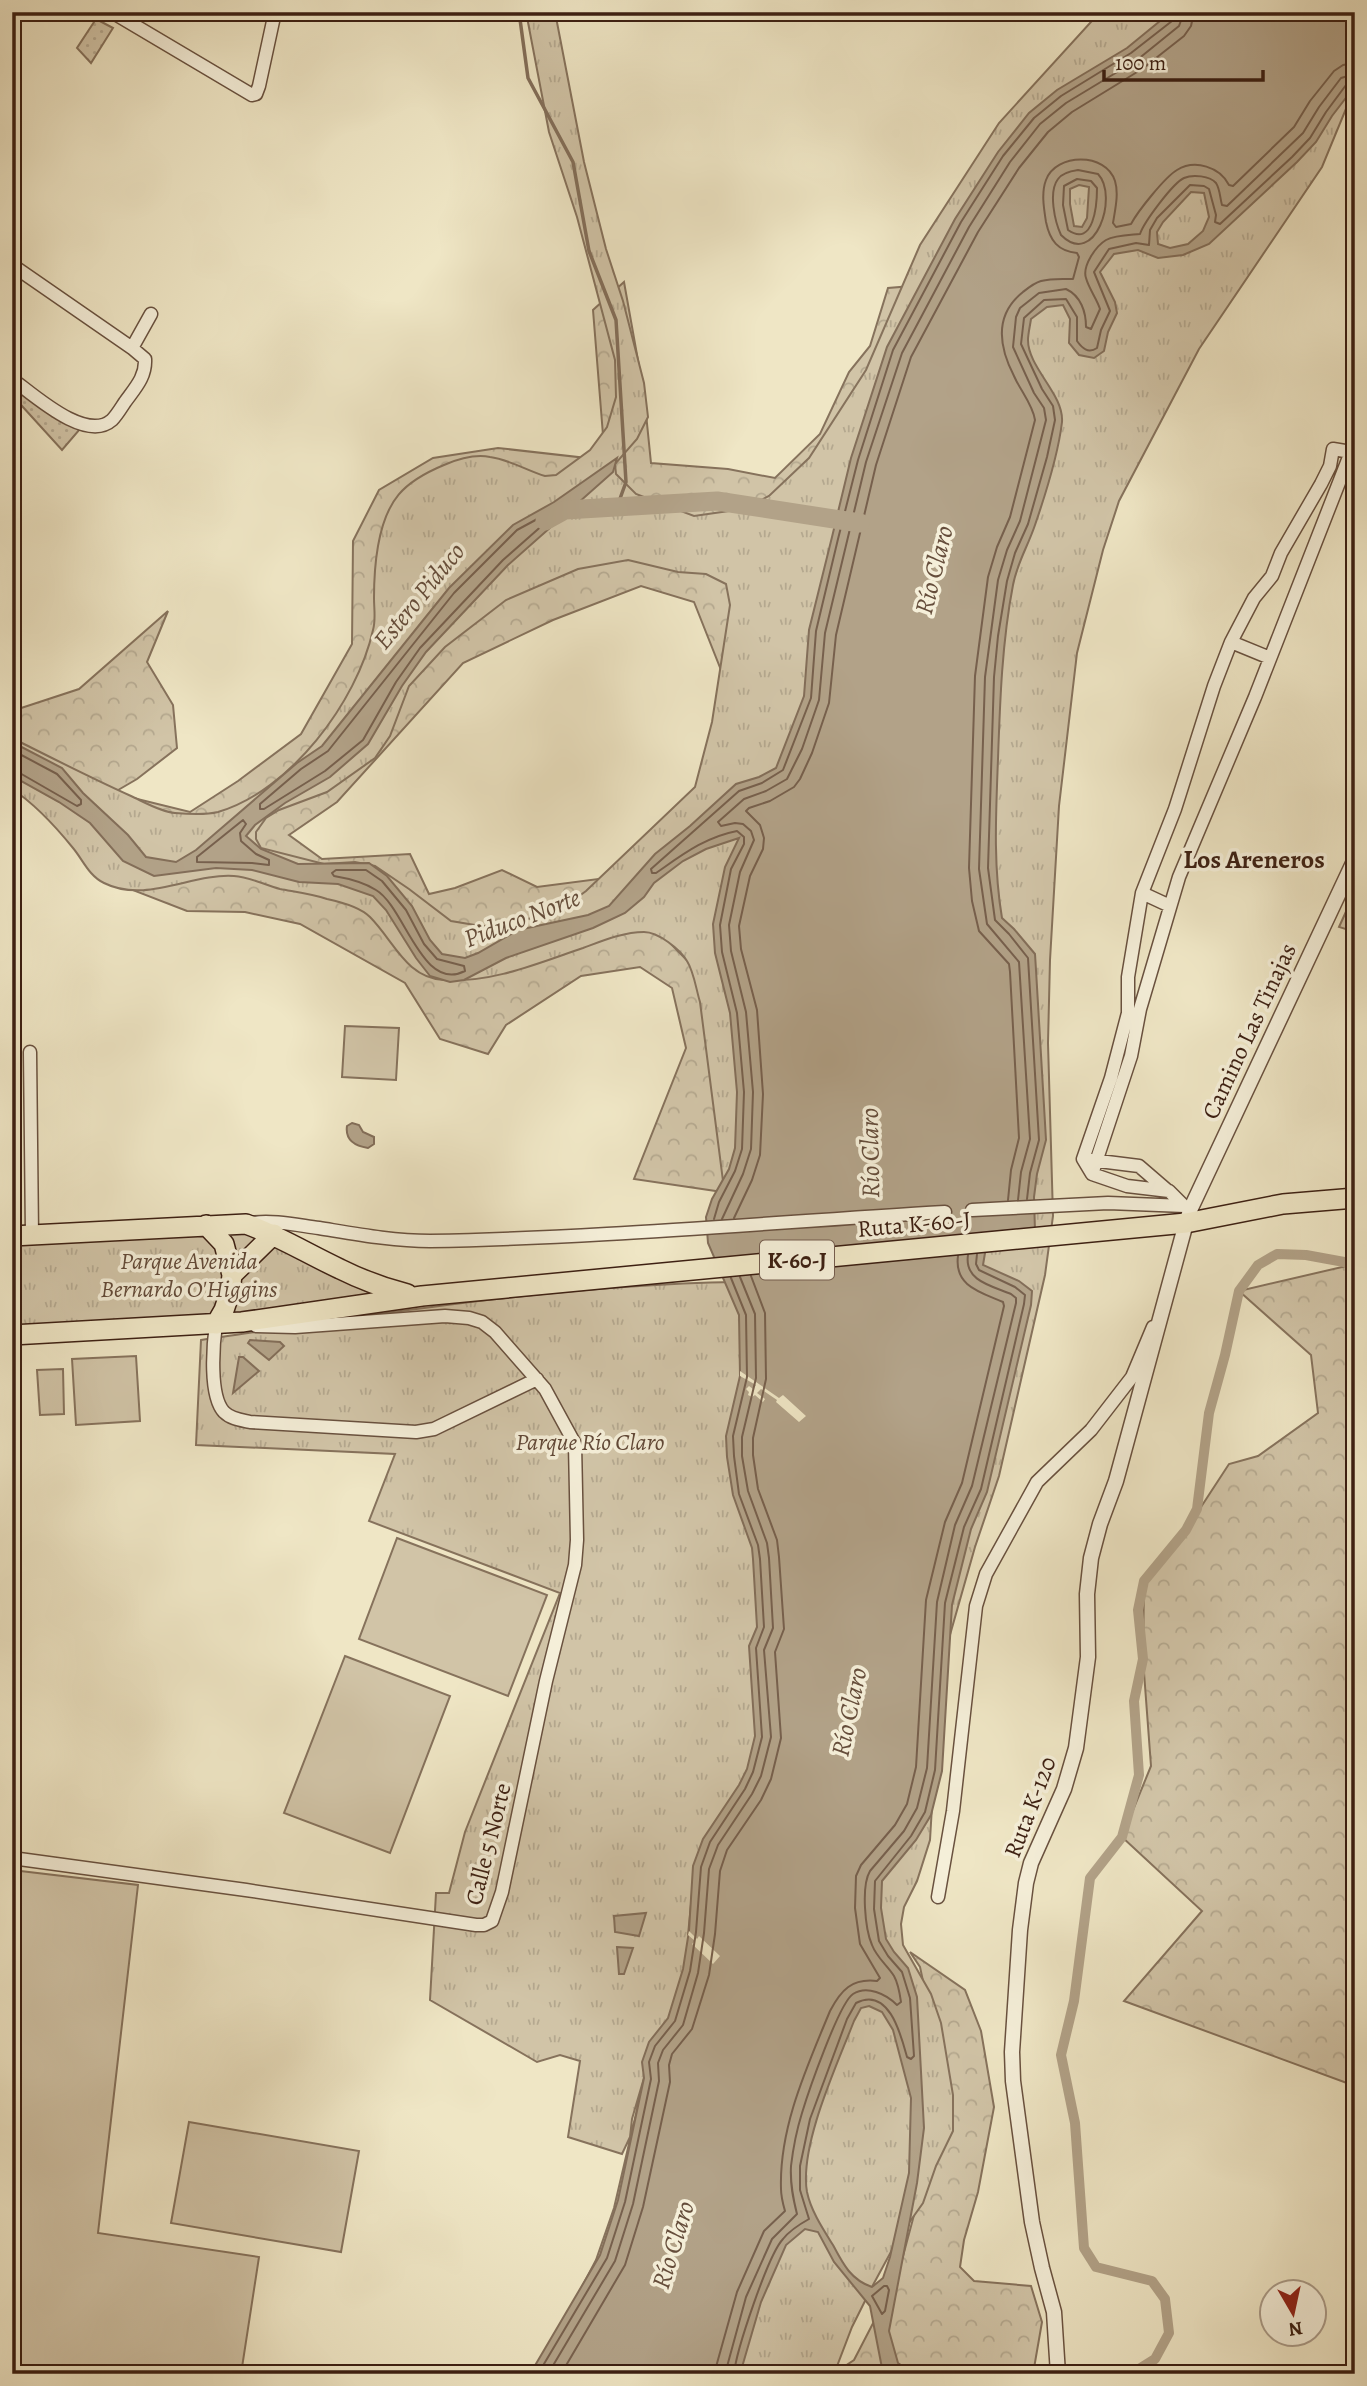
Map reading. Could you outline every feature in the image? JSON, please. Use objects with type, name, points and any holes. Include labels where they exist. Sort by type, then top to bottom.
[{"type":"main road","name":"Ruta K-60-J","points":[[429,1295],[1159,1226],[1187,1212],[1355,1198]]},
{"type":"main road","name":"K-60-J","points":[[22,1235],[246,1224],[274,1234],[339,1269],[380,1287],[409,1295],[429,1295]]},
{"type":"main road","points":[[206,1225],[224,1244],[232,1275],[230,1292],[216,1324]]},
{"type":"main road","points":[[232,1275],[274,1234]]},
{"type":"main road","name":"K-60-J","points":[[12,1335],[243,1322],[429,1295]]},
{"type":"street","points":[[112,12],[250,95],[256,94],[259,86],[275,12]]},
{"type":"street","points":[[12,265],[145,359],[143,377],[111,420],[94,426],[79,424],[12,379]]},
{"type":"street","points":[[132,348],[151,314]]},
{"type":"street","points":[[1090,1160],[1128,1013],[1128,977],[1142,894],[1168,828],[1214,686],[1231,642],[1254,598],[1272,576],[1281,553],[1321,484],[1334,449],[1352,452],[1179,877],[1140,1009],[1131,1056],[1090,1160],[1086,1167],[1092,1174],[1128,1186],[1169,1191]]},
{"type":"street","points":[[1231,642],[1270,658]]},
{"type":"street","name":"Camino Las Tinajas","points":[[1187,1212],[1355,859]]},
{"type":"street","points":[[1142,894],[1170,906]]},
{"type":"street","points":[[22,1235],[30,1052]]},
{"type":"street","points":[[1090,1160],[1139,1166],[1169,1191],[1187,1212]]},
{"type":"street","points":[[972,1210],[1108,1203],[1162,1205],[1187,1212]]},
{"type":"street","points":[[246,1224],[264,1221],[292,1223],[384,1238],[426,1241],[626,1232],[945,1212]]},
{"type":"street","name":"Ruta K-120","points":[[1058,2374],[1055,2312],[1039,2258],[1032,2222],[1013,2081],[1012,2052],[1020,1930],[1031,1863],[1064,1789],[1076,1748],[1088,1657],[1087,1594],[1091,1558],[1116,1481],[1187,1212]]},
{"type":"street","points":[[274,1234],[292,1223]]},
{"type":"street","points":[[938,1897],[953,1811],[976,1606],[986,1574],[1037,1482],[1091,1430],[1132,1377],[1164,1301]]},
{"type":"street","points":[[216,1324],[214,1390],[218,1402],[224,1412],[233,1418],[250,1422],[416,1432],[434,1429],[541,1384],[495,1332],[482,1322],[469,1318],[445,1316],[277,1328],[243,1322]]},
{"type":"street","name":"Calle 5 Norte","points":[[12,1858],[476,1925],[484,1925],[492,1920],[504,1881],[546,1681],[575,1565],[575,1444],[541,1384]]},
{"type":"green space","name":"Parque Río Claro","points":[[526,12],[555,12],[584,162],[644,383],[648,417],[637,439],[615,464],[616,474],[636,494],[694,516],[743,509],[769,496],[809,458],[866,370],[920,245],[999,123],[1100,12],[1355,12],[1355,87],[1322,167],[1199,349],[1119,501],[1103,550],[1077,653],[1059,806],[1050,960],[1048,1043],[1053,1216],[1045,1275],[999,1476],[975,1547],[940,1670],[930,1840],[917,1881],[904,1907],[901,1924],[903,1945],[931,1994],[941,2023],[953,2095],[953,2131],[936,2166],[923,2203],[899,2237],[873,2285],[852,2327],[834,2374],[536,2374],[596,2260],[614,2208],[646,2071],[632,2119],[630,2137],[622,2154],[568,2137],[580,2061],[560,2055],[537,2062],[430,2000],[436,1893],[449,1893],[465,1832],[560,1593],[369,1521],[395,1454],[196,1445],[201,1340],[467,1302],[601,1289],[736,1282],[700,1002],[689,965],[684,956],[668,942],[644,932],[613,937],[532,966],[498,975],[462,980],[431,978],[410,966],[370,917],[344,903],[234,876],[218,876],[136,890],[120,889],[104,883],[90,872],[45,816],[12,789],[12,738],[164,811],[185,814],[213,813],[245,801],[270,785],[294,764],[336,714],[352,686],[365,658],[374,626],[375,572],[381,530],[392,505],[407,486],[430,471],[478,456],[497,458],[545,476],[556,475],[590,450],[607,427],[616,397],[615,360],[577,217],[549,132]],"holes":[[[628,560],[678,572],[706,574],[726,584],[730,605],[712,722],[695,787],[586,891],[564,907],[507,926],[481,926],[451,921],[375,866],[355,862],[324,864],[261,848],[256,832],[266,818],[279,810],[327,792],[375,758],[390,736],[409,686],[445,647],[506,600],[578,569]],[[732,1800],[688,1935],[692,1894]]]},
{"type":"green space","points":[[96,19],[113,28],[91,63],[77,48]]},
{"type":"green space","points":[[624,282],[644,394],[651,463],[728,469],[775,478],[820,434],[849,372],[870,346],[888,288],[913,286],[723,675],[694,602],[641,586],[553,620],[463,663],[337,802],[289,835],[322,859],[410,854],[429,894],[455,888],[502,870],[537,887],[606,878],[730,1004],[743,1195],[634,1179],[686,1048],[672,988],[640,967],[581,976],[506,1025],[488,1054],[440,1039],[405,983],[300,924],[245,912],[187,911],[130,889],[45,797],[12,769],[12,711],[79,689],[168,611],[147,662],[173,705],[177,748],[137,779],[113,793],[190,812],[238,781],[301,734],[352,644],[353,541],[379,490],[433,458],[498,448],[605,460],[593,310]]},
{"type":"green space","points":[[12,386],[80,429],[62,450],[12,395]]},
{"type":"green space","points":[[1355,892],[1355,932],[1339,927]]},
{"type":"green space","points":[[345,1026],[399,1028],[396,1080],[342,1077]]},
{"type":"green space","name":"Parque Avenida Bernardo O'Higgins","points":[[240,1229],[374,1295],[240,1315],[12,1330],[12,1241]]},
{"type":"green space","points":[[1355,1264],[1355,2086],[1124,2001],[1202,1911],[1122,1837],[1151,1766],[1143,1659],[1144,1581],[1186,1530],[1229,1464],[1258,1456],[1318,1413],[1311,1355],[1239,1291]]},
{"type":"green space","points":[[136,1356],[140,1421],[76,1425],[72,1359]]},
{"type":"green space","points":[[63,1369],[64,1414],[40,1415],[37,1370]]},
{"type":"green space","points":[[397,1538],[547,1595],[508,1696],[359,1639]]},
{"type":"green space","points":[[345,1656],[450,1696],[390,1853],[284,1813]]},
{"type":"green space","points":[[12,1870],[138,1885],[98,2233],[259,2257],[241,2374],[12,2374]]},
{"type":"green space","points":[[910,1952],[965,1990],[981,2031],[994,2107],[960,2267],[974,2281],[1031,2286],[1042,2322],[1033,2374],[833,2374],[854,2360],[898,2275],[933,2144],[927,2000],[920,1967]]},
{"type":"green space","points":[[189,2122],[359,2151],[341,2252],[171,2223]]},
{"type":"water","name":"Río Claro","points":[[1171,12],[1355,12],[1355,86],[1316,142],[1297,162],[1209,244],[1183,255],[1158,258],[1138,250],[1114,254],[1100,272],[1115,302],[1117,313],[1108,332],[1104,351],[1094,358],[1079,355],[1069,343],[1070,319],[1063,305],[1047,307],[1031,319],[1028,338],[1030,350],[1058,401],[1062,422],[1051,474],[1035,525],[1017,569],[1009,606],[1001,693],[996,839],[1002,918],[1035,954],[1046,1140],[1034,1197],[1035,1231],[987,1241],[983,1265],[1019,1281],[1032,1291],[1031,1305],[987,1492],[971,1529],[952,1605],[942,1771],[931,1815],[916,1840],[882,1881],[881,1908],[886,1939],[908,1968],[917,1997],[924,2128],[917,2183],[889,2331],[898,2363],[914,2374],[888,2374],[882,2368],[870,2306],[834,2262],[818,2232],[805,2229],[786,2245],[761,2302],[740,2374],[530,2374],[600,2255],[618,2200],[644,2078],[642,2062],[649,2042],[668,2018],[683,1969],[689,1931],[693,1866],[703,1839],[747,1769],[755,1736],[749,1646],[757,1627],[752,1548],[733,1495],[726,1436],[740,1376],[739,1315],[708,1243],[706,1217],[712,1199],[729,1169],[735,1148],[737,1092],[730,1013],[715,953],[713,924],[725,867],[739,838],[706,849],[683,861],[654,883],[644,897],[625,913],[593,928],[506,958],[464,980],[450,982],[430,976],[386,910],[373,896],[338,884],[299,882],[252,870],[216,868],[154,876],[123,861],[90,823],[12,776],[12,742],[62,768],[146,857],[176,862],[196,850],[297,763],[322,746],[449,588],[513,525],[554,502],[617,458],[613,472],[508,565],[426,652],[402,686],[368,744],[330,777],[285,803],[255,825],[246,836],[261,849],[298,864],[369,863],[387,876],[412,906],[430,940],[442,954],[465,958],[518,930],[588,915],[609,906],[655,854],[736,784],[776,768],[804,696],[809,630],[851,458],[887,347],[955,219],[998,152],[1029,113],[1057,90],[1127,48]],"holes":[[[1079,185],[1089,187],[1087,218],[1082,227],[1074,226],[1070,204],[1070,189]],[[1191,192],[1204,193],[1209,217],[1203,231],[1188,244],[1170,248],[1158,244],[1157,232]],[[869,2006],[882,2012],[893,2030],[911,2098],[909,2173],[890,2257],[883,2278],[872,2287],[858,2280],[840,2259],[814,2213],[807,2192],[806,2173],[821,2106],[861,2008]]]},
{"type":"water","points":[[352,1123],[374,1137],[374,1144],[368,1148],[352,1142],[347,1126]]},
{"type":"water","points":[[250,1340],[280,1342],[284,1346],[269,1360],[248,1343]]},
{"type":"water","points":[[239,1357],[243,1357],[259,1371],[233,1393]]},
{"type":"water","points":[[646,1913],[639,1936],[615,1932],[614,1916]]},
{"type":"water","points":[[617,1947],[633,1948],[624,1974],[619,1974]]},
{"type":"pier","points":[[740,1371],[779,1398],[783,1395],[806,1416],[799,1422],[776,1402],[777,1400],[761,1389],[757,1393],[765,1399],[763,1402],[755,1395],[748,1395],[746,1389],[749,1386],[753,1389],[756,1385],[740,1376]]},
{"type":"pier","points":[[689,1931],[697,1939],[699,1936],[720,1956],[713,1964],[692,1944],[695,1941],[688,1935]]},
{"type":"waterway","points":[[519,12],[528,78],[573,162],[589,251],[616,320],[626,482],[617,507]]},
{"type":"waterway","name":"Estero Piduco","points":[[545,521],[565,510],[717,501],[860,523]]},
{"type":"waterway","points":[[1131,2374],[1155,2359],[1169,2333],[1165,2299],[1152,2281],[1096,2267],[1084,2248],[1075,2123],[1061,2055],[1074,2001],[1090,1878],[1122,1837],[1139,1775],[1134,1701],[1143,1659],[1138,1610],[1144,1581],[1186,1530],[1197,1509],[1209,1413],[1239,1291],[1258,1265],[1277,1254],[1306,1255],[1355,1264]]},
{"type":"district","name":"Los Areneros","points":[[1254,859]]},
{"type":"water label","name":"Piduco Norte","points":[[522,918]]}]
